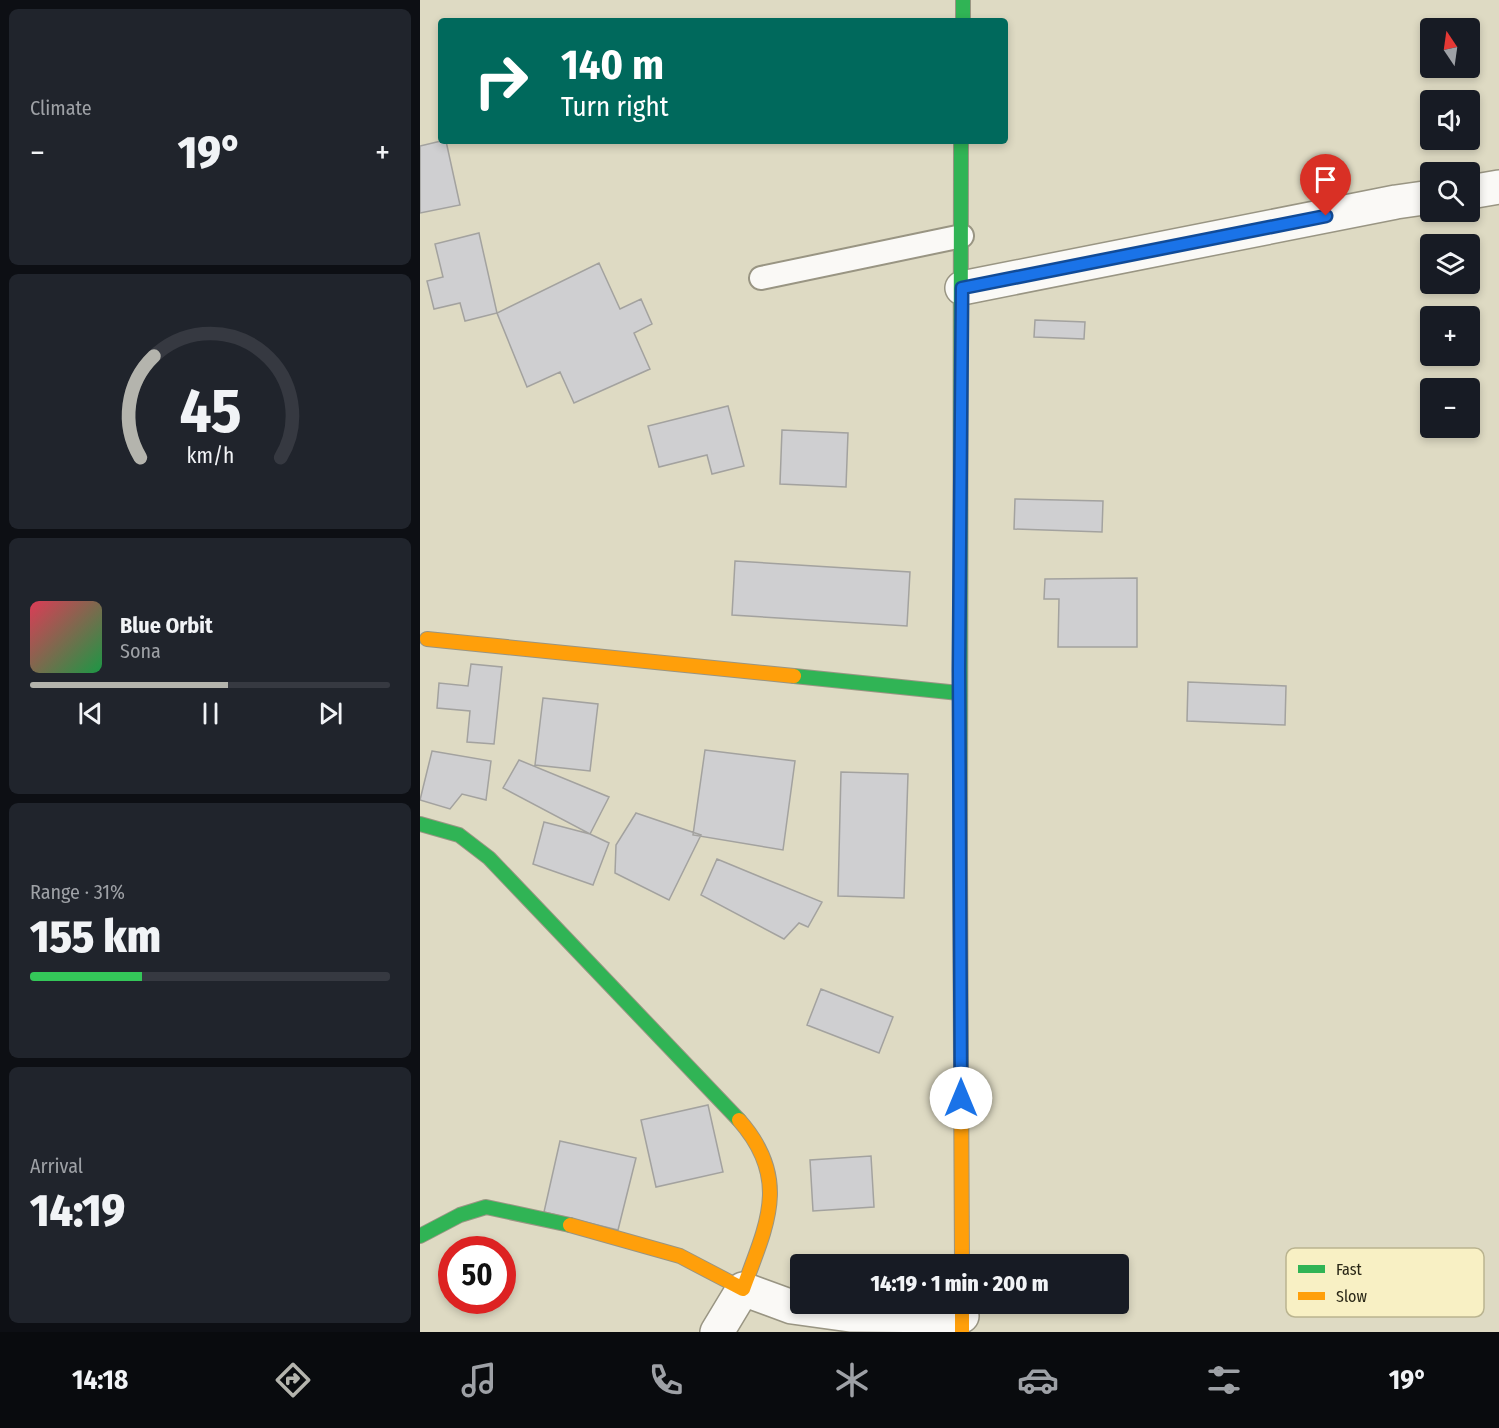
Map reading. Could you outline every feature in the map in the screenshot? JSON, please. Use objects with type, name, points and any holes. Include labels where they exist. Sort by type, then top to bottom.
[{"type":"street","points":[[963,0],[963,18]]},
{"type":"street","points":[[961,144],[959,693],[962,1254]]},
{"type":"street","points":[[1480,190],[1499,187]]},
{"type":"street","points":[[962,288],[1420,199]]},
{"type":"street","points":[[427,639],[959,693]]},
{"type":"street","points":[[420,824],[459,835],[489,858],[739,1120],[758,1143],[769,1170],[771,1192],[769,1213],[743,1289],[717,1332]]},
{"type":"street","points":[[420,1236],[460,1214],[486,1207],[588,1229],[680,1256],[743,1289],[792,1307],[850,1315],[962,1317]]},
{"type":"lane","points":[[761,278],[962,237]]},
{"type":"building","points":[[438,142],[438,144],[447,144],[460,205],[420,213],[420,146]]},
{"type":"building","points":[[479,233],[497,313],[465,321],[460,303],[434,309],[427,281],[443,277],[435,244]]},
{"type":"building","points":[[599,263],[620,309],[641,299],[652,324],[634,333],[650,369],[574,403],[560,372],[527,387],[497,313]]},
{"type":"building","points":[[1035,320],[1085,322],[1084,339],[1034,337]]},
{"type":"building","points":[[728,406],[744,466],[712,474],[707,455],[659,467],[648,426]]},
{"type":"building","points":[[782,430],[848,433],[846,487],[780,484]]},
{"type":"building","points":[[1015,499],[1103,501],[1102,532],[1014,529]]},
{"type":"building","points":[[735,561],[910,572],[907,626],[732,615]]},
{"type":"building","points":[[1137,578],[1137,647],[1058,647],[1059,599],[1044,599],[1045,579]]},
{"type":"building","points":[[471,664],[502,667],[494,744],[467,742],[470,711],[437,708],[439,683],[468,686]]},
{"type":"building","points":[[1188,682],[1286,686],[1285,725],[1187,721]]},
{"type":"building","points":[[543,698],[598,704],[590,771],[535,765]]},
{"type":"building","points":[[705,750],[795,761],[783,850],[693,835]]},
{"type":"building","points":[[432,751],[491,761],[486,800],[462,794],[450,809],[420,800]]},
{"type":"building","points":[[519,760],[609,797],[590,834],[503,788]]},
{"type":"building","points":[[841,772],[908,774],[904,898],[838,896]]},
{"type":"building","points":[[636,813],[701,835],[669,900],[615,873],[616,845]]},
{"type":"building","points":[[544,822],[590,834],[609,843],[593,885],[533,864]]},
{"type":"building","points":[[717,859],[822,902],[808,927],[799,923],[784,939],[701,895]]},
{"type":"building","points":[[821,989],[893,1017],[879,1053],[807,1025]]},
{"type":"building","points":[[708,1105],[723,1172],[656,1187],[641,1120]]},
{"type":"building","points":[[560,1141],[636,1158],[618,1230],[544,1212]]},
{"type":"building","points":[[871,1156],[874,1207],[813,1211],[810,1160]]},
{"type":"traffic: fast","points":[[963,0],[963,18]]},
{"type":"traffic: fast","points":[[960,860],[961,144]]},
{"type":"traffic: fast","points":[[794,676],[959,693]]},
{"type":"traffic: fast","points":[[420,824],[459,835],[489,858],[739,1120]]},
{"type":"traffic: fast","points":[[420,1236],[460,1215],[486,1207],[570,1225]]},
{"type":"traffic: slow","points":[[427,639],[794,676]]},
{"type":"traffic: slow","points":[[960,860],[962,1254]]},
{"type":"traffic: slow","points":[[570,1225],[680,1256],[743,1289],[760,1243],[770,1202],[765,1162],[755,1142],[739,1120]]},
{"type":"traffic: slow","points":[[962,1314],[962,1332]]},
{"type":"route","points":[[961,1098],[959,669],[962,288],[1326,216]]}]
